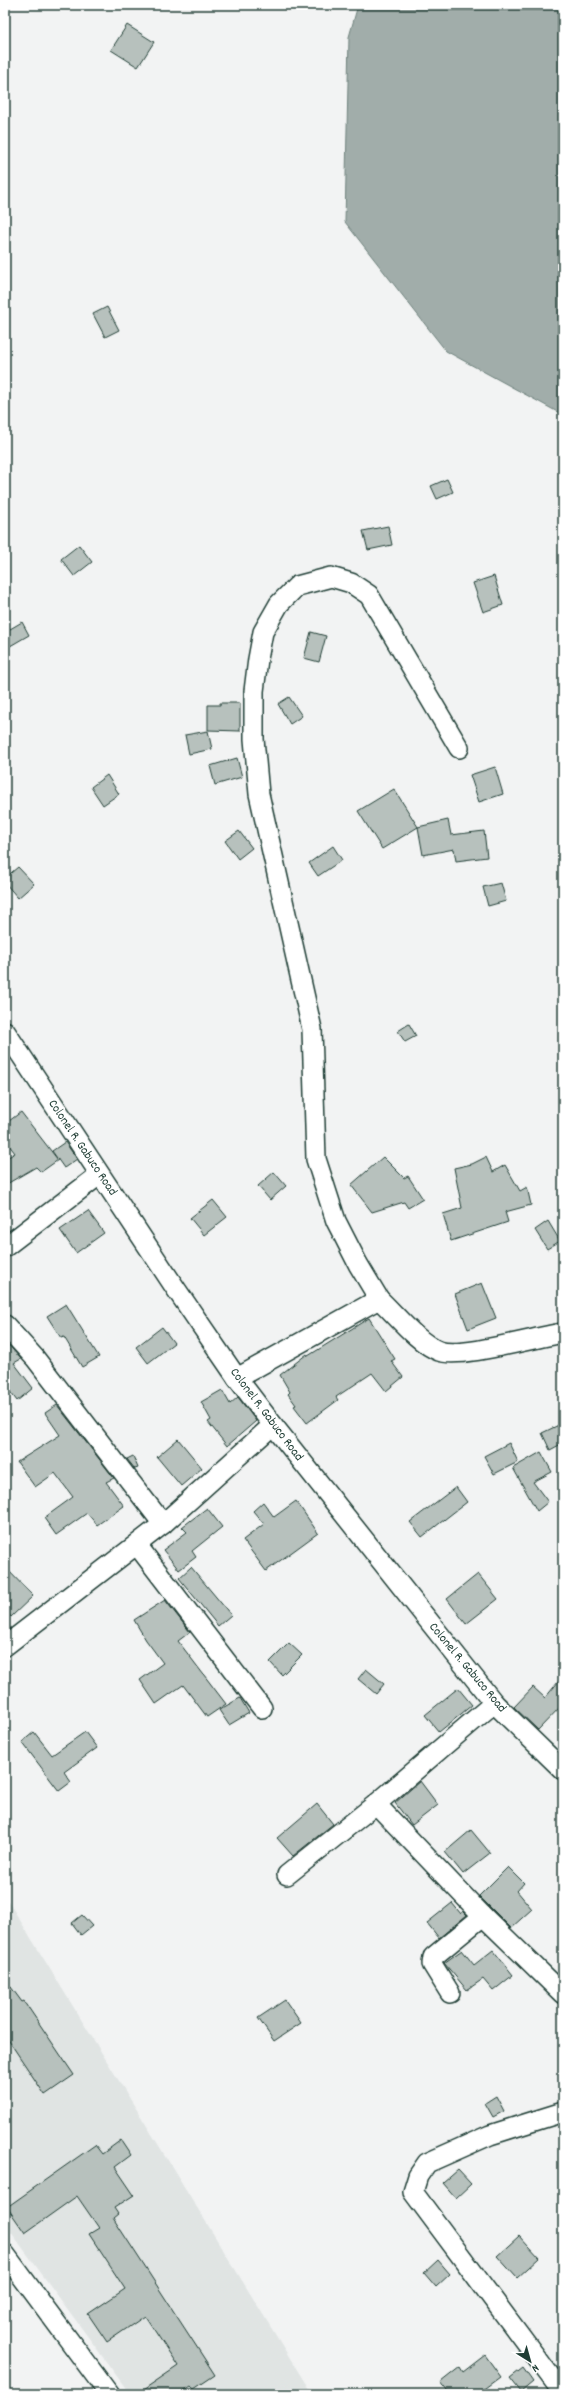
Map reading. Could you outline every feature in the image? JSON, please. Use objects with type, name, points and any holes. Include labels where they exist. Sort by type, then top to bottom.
[{"type":"street","points":[[458,748],[369,595],[351,583],[331,577],[297,586],[279,604],[263,632],[254,691],[254,740],[260,794],[312,1029],[316,1159],[336,1221],[358,1264],[379,1299],[424,1342],[440,1352],[458,1354],[563,1333]]},
{"type":"street","name":"Colonel R. Gabuco Road","points":[[5,1031],[99,1174],[237,1378],[494,1703],[563,1770]]},
{"type":"street","points":[[5,1246],[99,1174]]},
{"type":"street","points":[[237,1378],[379,1299]]},
{"type":"street","points":[[5,1326],[35,1358],[162,1524]]},
{"type":"street","points":[[5,1646],[137,1545],[273,1425]]},
{"type":"street","points":[[137,1545],[262,1708]]},
{"type":"street","points":[[287,1875],[376,1804],[494,1703]]},
{"type":"street","points":[[376,1804],[483,1916],[563,1994]]},
{"type":"street","points":[[450,1993],[432,1964],[433,1957],[483,1916]]},
{"type":"street","points":[[563,2112],[490,2135],[427,2163],[418,2176],[413,2192],[563,2393]]},
{"type":"street","points":[[5,2254],[109,2394]]},
{"type":"shaded area","points":[[358,5],[563,5],[563,415],[446,351],[345,222],[349,37]]},
{"type":"shaded area","points":[[5,1896],[312,2394],[130,2394],[5,2224]]},
{"type":"building","points":[[127,25],[154,42],[138,67],[111,50]]},
{"type":"building","points":[[107,307],[119,330],[105,337],[93,314]]},
{"type":"building","points":[[447,479],[453,492],[437,499],[431,486]]},
{"type":"building","points":[[388,526],[392,545],[368,550],[363,531]]},
{"type":"building","points":[[79,545],[92,562],[74,576],[61,559]]},
{"type":"building","points":[[494,576],[503,605],[483,612],[473,583]]},
{"type":"building","points":[[22,622],[29,635],[5,649],[5,632]]},
{"type":"building","points":[[311,632],[326,636],[319,662],[304,658]]},
{"type":"building","points":[[289,697],[302,716],[290,724],[278,704]]},
{"type":"building","points":[[220,703],[240,703],[240,731],[208,730],[208,705],[220,705]]},
{"type":"building","points":[[208,731],[212,749],[189,754],[185,735]]},
{"type":"building","points":[[237,758],[242,777],[215,785],[210,766]]},
{"type":"building","points":[[495,767],[503,794],[479,802],[470,775]]},
{"type":"building","points":[[107,775],[119,794],[103,805],[91,787]]},
{"type":"building","points":[[394,789],[418,827],[382,849],[358,811]]},
{"type":"building","points":[[448,820],[451,835],[484,831],[487,857],[456,861],[454,849],[423,855],[418,827]]},
{"type":"building","points":[[239,831],[252,848],[238,859],[225,841]]},
{"type":"building","points":[[333,846],[342,860],[318,876],[309,863]]},
{"type":"building","points":[[18,867],[34,884],[18,898],[5,883],[5,878]]},
{"type":"building","points":[[501,883],[506,901],[488,906],[483,887]]},
{"type":"building","points":[[409,1024],[416,1036],[405,1042],[398,1031]]},
{"type":"building","points":[[21,1112],[58,1160],[41,1172],[36,1167],[5,1185],[5,1159],[15,1153],[5,1140],[5,1124]]},
{"type":"building","points":[[65,1142],[77,1159],[64,1168],[52,1151]]},
{"type":"building","points":[[383,1157],[404,1178],[408,1176],[423,1199],[408,1208],[404,1202],[372,1212],[351,1185]]},
{"type":"building","points":[[486,1157],[493,1172],[505,1165],[520,1191],[527,1187],[531,1205],[505,1212],[508,1222],[451,1241],[443,1214],[462,1208],[454,1168],[472,1164]]},
{"type":"building","points":[[274,1172],[286,1186],[270,1200],[258,1186]]},
{"type":"building","points":[[213,1200],[227,1217],[204,1235],[190,1218]]},
{"type":"building","points":[[88,1211],[104,1233],[76,1253],[60,1230]]},
{"type":"building","points":[[548,1221],[560,1241],[547,1249],[535,1230]]},
{"type":"building","points":[[482,1283],[496,1318],[468,1329],[455,1294]]},
{"type":"building","points":[[66,1304],[99,1357],[82,1367],[64,1337],[61,1338],[47,1316]]},
{"type":"building","points":[[369,1318],[395,1359],[391,1361],[403,1377],[386,1391],[372,1373],[336,1397],[338,1400],[307,1423],[294,1406],[296,1405],[288,1394],[290,1392],[280,1375],[307,1354],[308,1356]]},
{"type":"building","points":[[162,1327],[174,1343],[148,1363],[136,1347]]},
{"type":"building","points":[[5,1341],[21,1359],[14,1363],[33,1388],[17,1401],[5,1385]]},
{"type":"building","points":[[222,1390],[230,1404],[238,1397],[256,1421],[227,1446],[208,1422],[211,1420],[201,1402]]},
{"type":"building","points":[[57,1405],[114,1478],[106,1482],[124,1506],[97,1525],[87,1513],[56,1535],[44,1518],[73,1497],[55,1473],[35,1487],[17,1462],[60,1435],[45,1413]]},
{"type":"building","points":[[563,1423],[563,1443],[550,1450],[542,1433]]},
{"type":"building","points":[[178,1439],[202,1468],[181,1486],[157,1457]]},
{"type":"building","points":[[509,1443],[518,1462],[494,1474],[484,1456]]},
{"type":"building","points":[[541,1452],[552,1472],[533,1482],[548,1502],[537,1511],[513,1468]]},
{"type":"building","points":[[133,1456],[138,1468],[135,1469],[127,1459]]},
{"type":"building","points":[[456,1487],[467,1502],[422,1537],[410,1522]]},
{"type":"building","points":[[296,1501],[318,1533],[266,1571],[243,1540],[264,1524],[253,1511],[263,1502],[274,1517]]},
{"type":"building","points":[[207,1508],[222,1527],[192,1551],[196,1557],[179,1570],[163,1550],[187,1532],[182,1527]]},
{"type":"building","points":[[5,1567],[33,1596],[11,1617],[5,1610]]},
{"type":"building","points":[[191,1567],[231,1615],[218,1626],[179,1578]]},
{"type":"building","points":[[478,1574],[498,1599],[466,1624],[447,1599]]},
{"type":"building","points":[[165,1600],[190,1632],[178,1641],[226,1704],[207,1717],[183,1685],[156,1704],[140,1680],[163,1663],[146,1640],[134,1620]]},
{"type":"building","points":[[289,1643],[302,1655],[282,1675],[270,1662]]},
{"type":"building","points":[[366,1669],[384,1684],[376,1694],[358,1679]]},
{"type":"building","points":[[563,1676],[563,1704],[538,1730],[514,1707],[533,1687],[545,1698]]},
{"type":"building","points":[[458,1688],[472,1705],[439,1732],[425,1715]]},
{"type":"building","points":[[240,1698],[249,1713],[229,1725],[219,1710]]},
{"type":"building","points":[[34,1732],[52,1755],[85,1732],[97,1748],[64,1772],[71,1782],[59,1791],[22,1742]]},
{"type":"building","points":[[420,1781],[438,1805],[412,1825],[395,1803]]},
{"type":"building","points":[[317,1804],[333,1824],[293,1856],[277,1838]]},
{"type":"building","points":[[471,1830],[490,1853],[463,1874],[445,1852]]},
{"type":"building","points":[[508,1867],[524,1883],[517,1891],[532,1909],[511,1928],[479,1896]]},
{"type":"building","points":[[452,1903],[461,1914],[463,1911],[467,1915],[439,1938],[427,1923]]},
{"type":"building","points":[[82,1915],[92,1926],[81,1935],[72,1923]]},
{"type":"building","points":[[462,1950],[474,1965],[493,1950],[513,1975],[493,1991],[483,1979],[467,1990],[444,1963]]},
{"type":"building","points":[[5,1979],[22,2002],[24,2001],[74,2075],[45,2095],[5,2035]]},
{"type":"building","points":[[285,2000],[301,2023],[274,2041],[258,2018]]},
{"type":"building","points":[[496,2096],[504,2111],[493,2117],[485,2103]]},
{"type":"building","points":[[121,2140],[131,2155],[115,2167],[134,2195],[114,2208],[118,2214],[113,2218],[215,2375],[194,2389],[191,2386],[179,2394],[137,2394],[178,2366],[145,2316],[107,2342],[88,2314],[125,2289],[89,2234],[99,2228],[77,2196],[25,2233],[7,2207],[95,2145],[102,2154]]},
{"type":"building","points":[[458,2170],[471,2184],[456,2198],[443,2183]]},
{"type":"building","points":[[519,2236],[539,2258],[517,2278],[497,2256]]},
{"type":"building","points":[[438,2260],[450,2274],[436,2287],[424,2273]]},
{"type":"building","points":[[485,2355],[501,2377],[478,2394],[450,2394],[441,2382],[460,2367],[463,2372]]},
{"type":"building","points":[[523,2368],[533,2382],[521,2392],[510,2378]]}]
